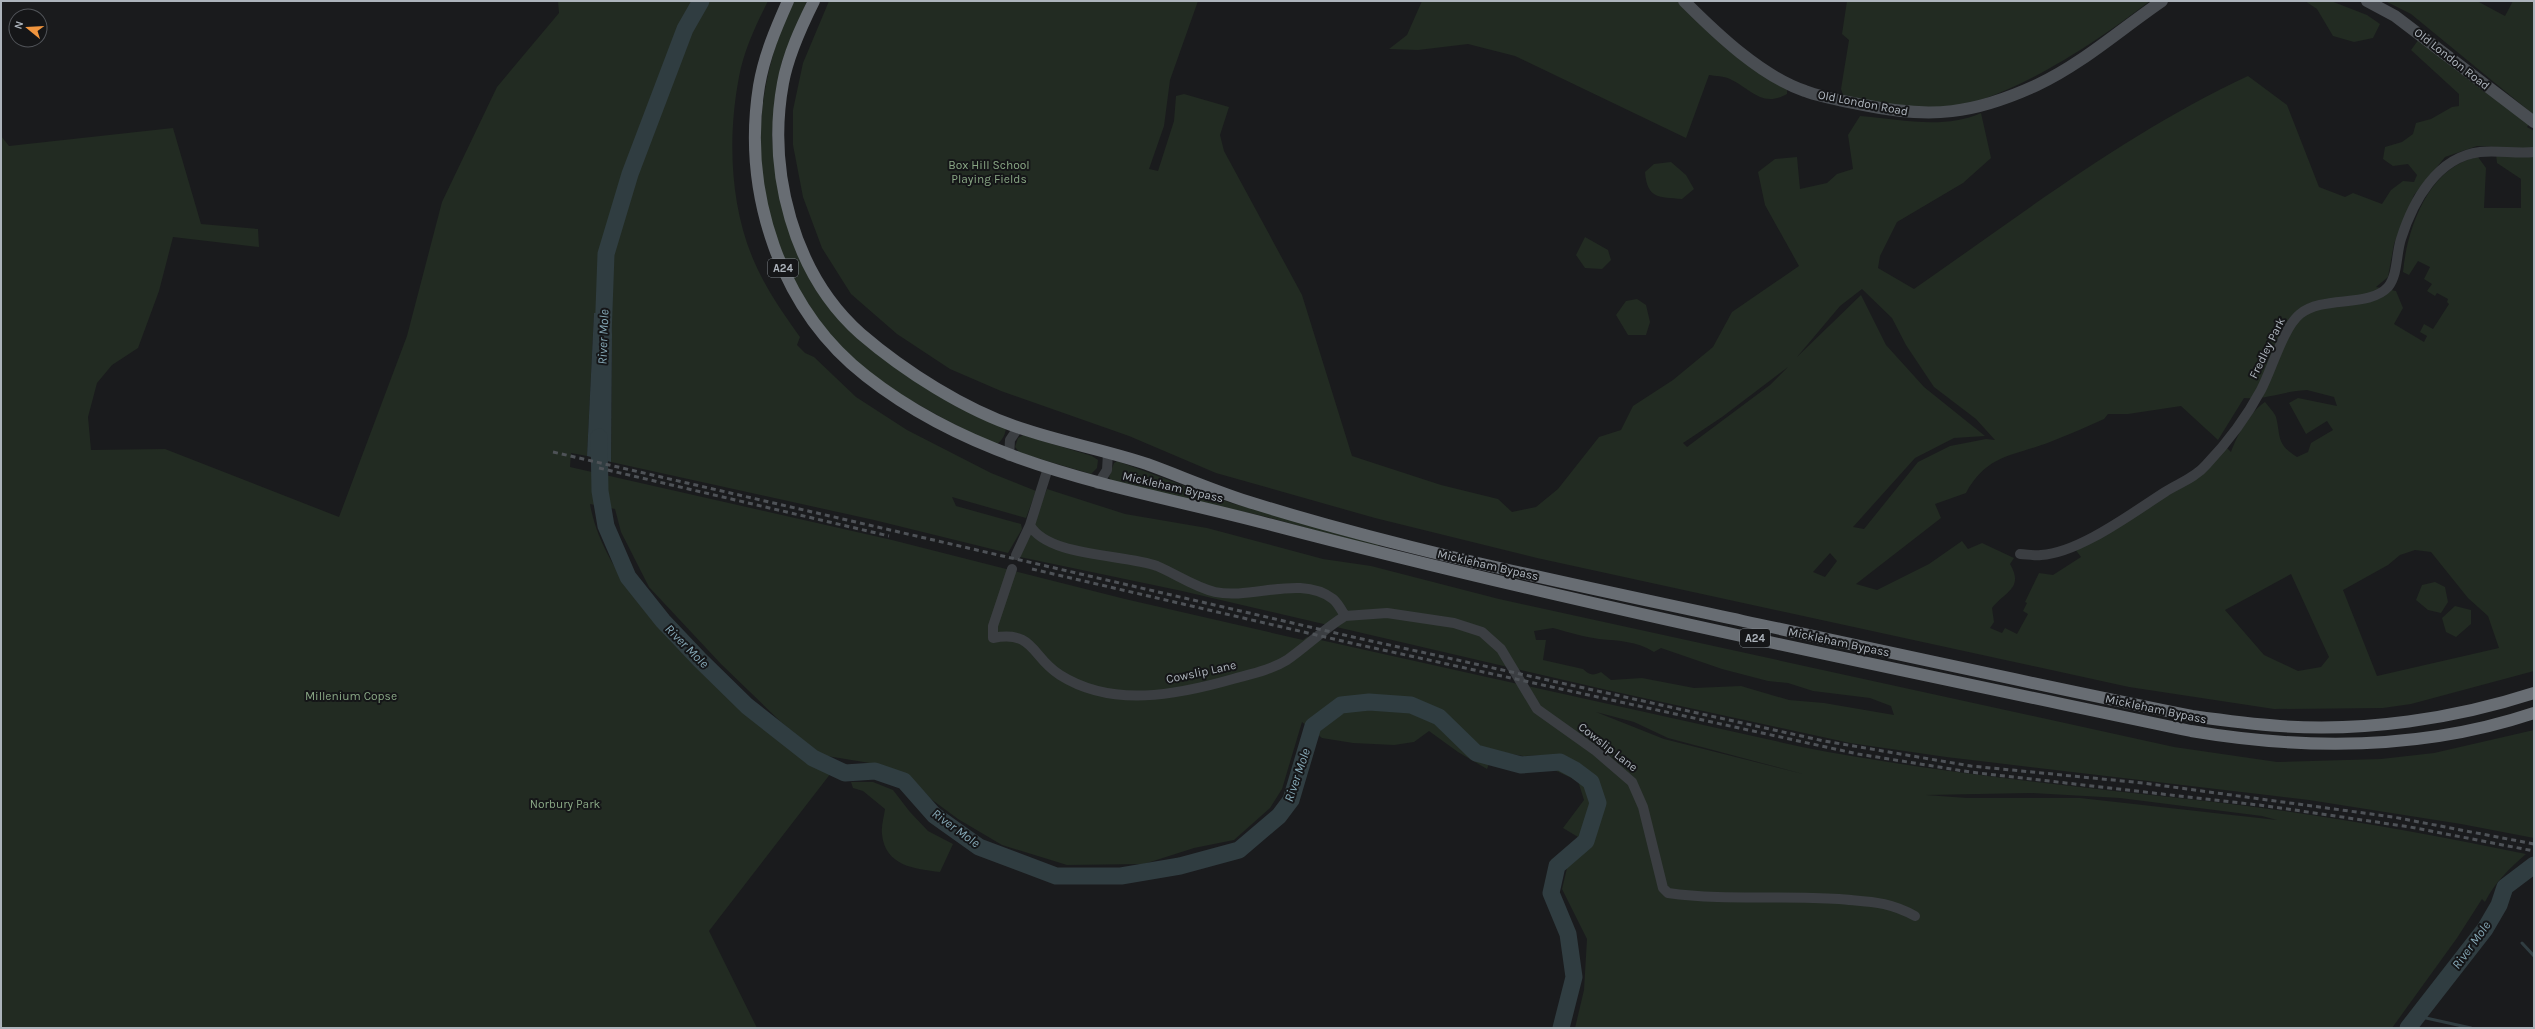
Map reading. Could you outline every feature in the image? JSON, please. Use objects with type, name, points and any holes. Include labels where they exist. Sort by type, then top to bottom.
[{"type":"highway","name":"Mickleham Bypass","points":[[788,1],[771,42],[764,64],[759,86],[754,138],[758,188],[770,235],[791,287],[811,319],[837,350],[867,377],[905,403],[962,435],[1009,456],[1098,484],[1211,509],[1391,556],[1571,599],[2145,721],[2240,739],[2330,744],[2377,741],[2441,735],[2482,728],[2534,713]]},
{"type":"highway","name":"Mickleham Bypass","points":[[814,1],[800,29],[784,80],[777,129],[780,171],[791,223],[811,268],[835,306],[859,332],[904,367],[950,394],[1018,428],[1108,453],[1249,502],[1458,557],[2192,716],[2280,726],[2348,726],[2420,719],[2469,710],[2534,693]]},
{"type":"main road","name":"Old London Road","points":[[1684,1],[1721,37],[1784,81],[1804,91],[1888,110],[1934,114],[1991,104],[2038,84],[2102,45],[2162,1]]},
{"type":"main road","name":"Old London Road","points":[[2367,1],[2396,16],[2534,122]]},
{"type":"street","name":"Fredley Park","points":[[2020,554],[2042,556],[2084,541],[2196,474],[2218,450],[2261,391],[2284,340],[2299,315],[2314,307],[2372,297],[2388,287],[2392,280],[2397,252],[2407,224],[2424,190],[2440,170],[2454,159],[2479,152],[2534,152]]},
{"type":"street","points":[[1009,456],[1010,440],[1018,428]]},
{"type":"street","points":[[1098,484],[1107,470],[1108,453]]},
{"type":"street","points":[[1016,555],[1030,525],[1048,468]]},
{"type":"street","points":[[1030,525],[1034,533],[1056,544],[1107,556],[1131,559],[1157,566],[1215,592],[1245,594],[1299,588],[1317,590],[1334,600],[1345,616]]},
{"type":"street","name":"Cowslip Lane","points":[[1012,569],[993,626],[993,638],[1007,635],[1020,637],[1059,674],[1092,690],[1130,696],[1177,693],[1263,671],[1286,660],[1328,626],[1345,616],[1387,613],[1454,623],[1482,632],[1501,649],[1537,708],[1596,751],[1632,782],[1643,807],[1663,888],[1668,893],[1691,896],[1799,896],[1882,902],[1897,906],[1915,916]]},
{"type":"green space","points":[[558,1],[768,1],[747,47],[739,77],[733,126],[732,150],[734,175],[737,200],[749,248],[767,287],[800,337],[797,345],[805,353],[814,357],[856,397],[907,430],[991,473],[1036,491],[1026,518],[952,497],[956,506],[1021,524],[1022,529],[1008,553],[874,520],[611,462],[612,334],[609,313],[594,314],[587,456],[571,453],[570,467],[892,540],[1125,599],[1303,640],[1307,637],[1802,747],[1953,772],[2287,811],[2446,838],[2526,854],[2503,876],[2493,888],[2485,902],[2482,899],[2457,938],[2392,1028],[1575,1028],[1584,990],[1587,939],[1562,889],[1567,868],[1588,843],[1563,828],[1584,800],[1578,781],[1552,769],[1550,755],[1523,756],[1494,751],[1487,769],[1458,752],[1429,731],[1414,742],[1394,745],[1353,743],[1322,738],[1302,722],[1282,789],[1270,808],[1234,840],[1194,848],[1144,864],[1067,865],[1002,845],[958,819],[931,799],[911,778],[882,765],[821,755],[781,722],[721,664],[649,587],[621,532],[615,509],[590,504],[602,541],[623,580],[652,619],[686,656],[723,692],[761,724],[831,773],[709,931],[757,1028],[1,1028],[1,136],[9,146],[173,128],[201,224],[258,229],[259,247],[173,237],[159,291],[138,348],[112,365],[97,383],[88,417],[91,450],[165,449],[339,517],[407,336],[442,202],[497,87],[559,13]],"holes":[[[1596,712],[1634,722],[1668,738],[1803,774],[1664,739]],[[2030,793],[2120,798],[2262,816],[2277,820],[2080,798],[1967,798],[1926,795]]]},
{"type":"green space","points":[[794,1],[807,1],[782,61],[775,98],[772,137],[776,176],[784,214],[853,331],[1006,425],[1004,436],[996,445],[930,411],[888,386],[868,372],[849,356],[825,332],[789,271],[774,234],[765,195],[761,156],[762,116],[768,77],[778,38]]},
{"type":"green space","name":"Box Hill School Playing Fields","points":[[829,1],[1198,1],[1170,80],[1164,126],[1149,169],[1158,171],[1174,121],[1176,96],[1184,94],[1229,107],[1220,135],[1224,151],[1302,295],[1352,456],[1441,485],[1498,499],[1512,512],[1536,507],[1558,489],[1599,437],[1621,430],[1633,406],[1673,380],[1713,347],[1732,312],[1799,266],[1765,205],[1758,172],[1775,159],[1797,157],[1800,189],[1827,183],[1837,174],[1853,169],[1848,135],[1860,116],[1906,121],[1937,122],[1967,118],[1981,113],[1991,158],[1963,183],[1897,222],[1880,256],[1878,268],[1914,289],[2076,175],[2118,148],[2160,122],[2248,76],[2287,105],[2319,187],[2345,197],[2353,193],[2382,204],[2391,190],[2403,181],[2414,182],[2417,175],[2408,164],[2393,166],[2383,159],[2385,147],[2402,142],[2413,134],[2416,123],[2431,119],[2452,107],[2459,106],[2459,94],[2411,50],[2419,39],[2530,123],[2527,127],[2534,131],[2534,149],[2477,146],[2445,157],[2414,195],[2394,244],[2388,277],[2376,287],[2396,291],[2403,308],[2394,324],[2424,342],[2427,336],[2420,332],[2424,324],[2433,329],[2449,304],[2447,302],[2448,299],[2437,293],[2435,296],[2427,291],[2432,284],[2424,279],[2430,267],[2418,261],[2409,275],[2403,272],[2405,255],[2410,237],[2424,201],[2434,186],[2446,173],[2461,163],[2478,157],[2486,168],[2484,208],[2521,208],[2521,179],[2497,163],[2496,154],[2534,155],[2534,671],[2411,704],[2383,708],[2274,709],[2129,687],[1537,558],[1375,518],[1216,473],[1129,436],[1001,391],[950,369],[897,334],[851,294],[822,248],[803,197],[793,145],[793,110],[803,63]],"holes":[[[1862,289],[1892,318],[1906,345],[1934,387],[1976,419],[1995,440],[1986,439],[1950,446],[1918,462],[1864,529],[1853,527],[1915,458],[1954,438],[1985,436],[1924,387],[1886,345],[1861,295],[1797,357],[1840,306]],[[1788,367],[1770,385],[1687,447],[1683,443],[1722,417]],[[2307,390],[2334,397],[2337,406],[2298,398],[2289,403],[2306,434],[2327,421],[2333,430],[2311,443],[2308,452],[2297,457],[2282,444],[2276,417],[2265,402],[2259,406],[2249,418],[2237,438],[2231,452],[2226,447],[2196,479],[2075,549],[2081,557],[2053,575],[2039,573],[2025,602],[2027,603],[2023,611],[2028,614],[2017,634],[2005,628],[2002,633],[1990,628],[1994,622],[1992,608],[2012,589],[2014,584],[2014,572],[2010,564],[2014,558],[1982,543],[1968,549],[1962,541],[1929,564],[1877,590],[1856,584],[1941,518],[1935,504],[1966,493],[1974,480],[1983,471],[1992,463],[2002,458],[2064,437],[2104,419],[2108,414],[2128,414],[2181,406],[2218,440],[2244,398],[2268,397]],[[2415,550],[2431,552],[2468,598],[2488,616],[2499,648],[2377,676],[2343,590],[2388,565],[2400,555]],[[1830,553],[1837,561],[1825,577],[1813,572]],[[2291,574],[2329,657],[2321,667],[2298,671],[2264,655],[2225,610]]]},
{"type":"green space","points":[[1422,1],[1677,1],[1689,13],[1787,88],[1787,94],[1778,98],[1764,98],[1757,96],[1730,79],[1709,75],[1686,138],[1515,56],[1468,44],[1418,50],[1389,49],[1407,35]]},
{"type":"green space","points":[[1847,1],[2150,1],[2077,52],[2020,84],[1992,96],[1963,105],[1936,110],[1925,110],[1890,106],[1843,95],[1841,89],[1849,40],[1842,34]]},
{"type":"green space","points":[[2305,1],[2331,1],[2367,15],[2380,24],[2373,38],[2354,42],[2333,36],[2317,9]]},
{"type":"green space","points":[[2385,1],[2477,1],[2505,16],[2513,1],[2534,1],[2534,115],[2411,14]]},
{"type":"green space","points":[[1671,162],[1686,175],[1694,189],[1682,199],[1667,198],[1656,195],[1648,187],[1646,181],[1645,172],[1654,164]]},
{"type":"green space","points":[[1585,237],[1608,250],[1611,260],[1602,269],[1585,268],[1576,255]]},
{"type":"green space","points":[[1637,299],[1646,305],[1650,322],[1646,335],[1628,335],[1616,315],[1626,301]]},
{"type":"green space","points":[[1023,435],[1092,456],[1098,460],[1097,468],[1091,474],[1020,453],[1015,447],[1018,438]]},
{"type":"green space","points":[[1117,461],[1231,503],[1379,544],[1378,548],[1267,517],[1112,482],[1109,477],[1114,463]]},
{"type":"green space","points":[[1047,489],[1125,514],[1207,528],[1323,559],[1371,566],[1499,599],[2174,747],[2277,762],[2381,759],[2434,753],[2534,730],[2534,838],[2461,824],[2309,800],[1946,757],[1850,743],[1607,690],[1182,591],[1020,557]],"holes":[[[1553,628],[1582,636],[1634,644],[1654,652],[1661,648],[1722,669],[1768,681],[1788,683],[1813,691],[1870,698],[1891,706],[1894,715],[1824,703],[1789,700],[1741,686],[1694,688],[1642,678],[1611,680],[1601,672],[1591,674],[1587,673],[1583,669],[1543,660],[1546,640],[1536,640],[1534,631]]]},
{"type":"green space","points":[[2435,582],[2445,587],[2448,602],[2441,613],[2428,610],[2416,600],[2422,585]]},
{"type":"green space","points":[[2455,606],[2471,610],[2471,624],[2456,637],[2446,632],[2442,618]]},
{"type":"green space","points":[[851,782],[873,782],[893,790],[910,812],[928,831],[953,844],[940,872],[911,867],[895,859],[889,853],[884,845],[882,834],[885,809],[863,791],[853,788]]},
{"type":"water","points":[[594,313],[609,313],[612,334],[611,462],[587,456]]},
{"type":"waterway","name":"River Mole","points":[[603,337],[606,254],[630,174],[685,29],[701,1]]},
{"type":"waterway","name":"River Mole","points":[[599,437],[600,491],[606,526],[628,577],[663,621],[747,706],[813,758],[845,773],[875,771],[904,781],[934,815],[979,847],[1056,876],[1121,876],[1180,866],[1239,850],[1279,816],[1291,800],[1313,726],[1341,705],[1369,702],[1411,705],[1439,717],[1476,753],[1521,765],[1560,762],[1575,770],[1591,782],[1598,803],[1586,841],[1557,866],[1551,893],[1568,934],[1574,977],[1561,1028]]},
{"type":"waterway","name":"River Mole","points":[[2408,1028],[2485,929],[2499,905],[2505,887],[2534,865]]},
{"type":"waterway","points":[[2522,943],[2534,956]]},
{"type":"waterway","points":[[2417,1016],[2471,1028]]},
{"type":"railway","points":[[553,452],[1353,637],[1824,741],[1971,766],[2143,783],[2393,817],[2534,844]]},
{"type":"railway","points":[[599,468],[889,536]]},
{"type":"railway","points":[[1032,569],[1351,643],[1858,754],[1970,772],[2267,806],[2410,827],[2534,851]]},
{"type":"park label","name":"Millenium Copse","points":[[351,696]]},
{"type":"park label","name":"Norbury Park","points":[[565,804]]}]
